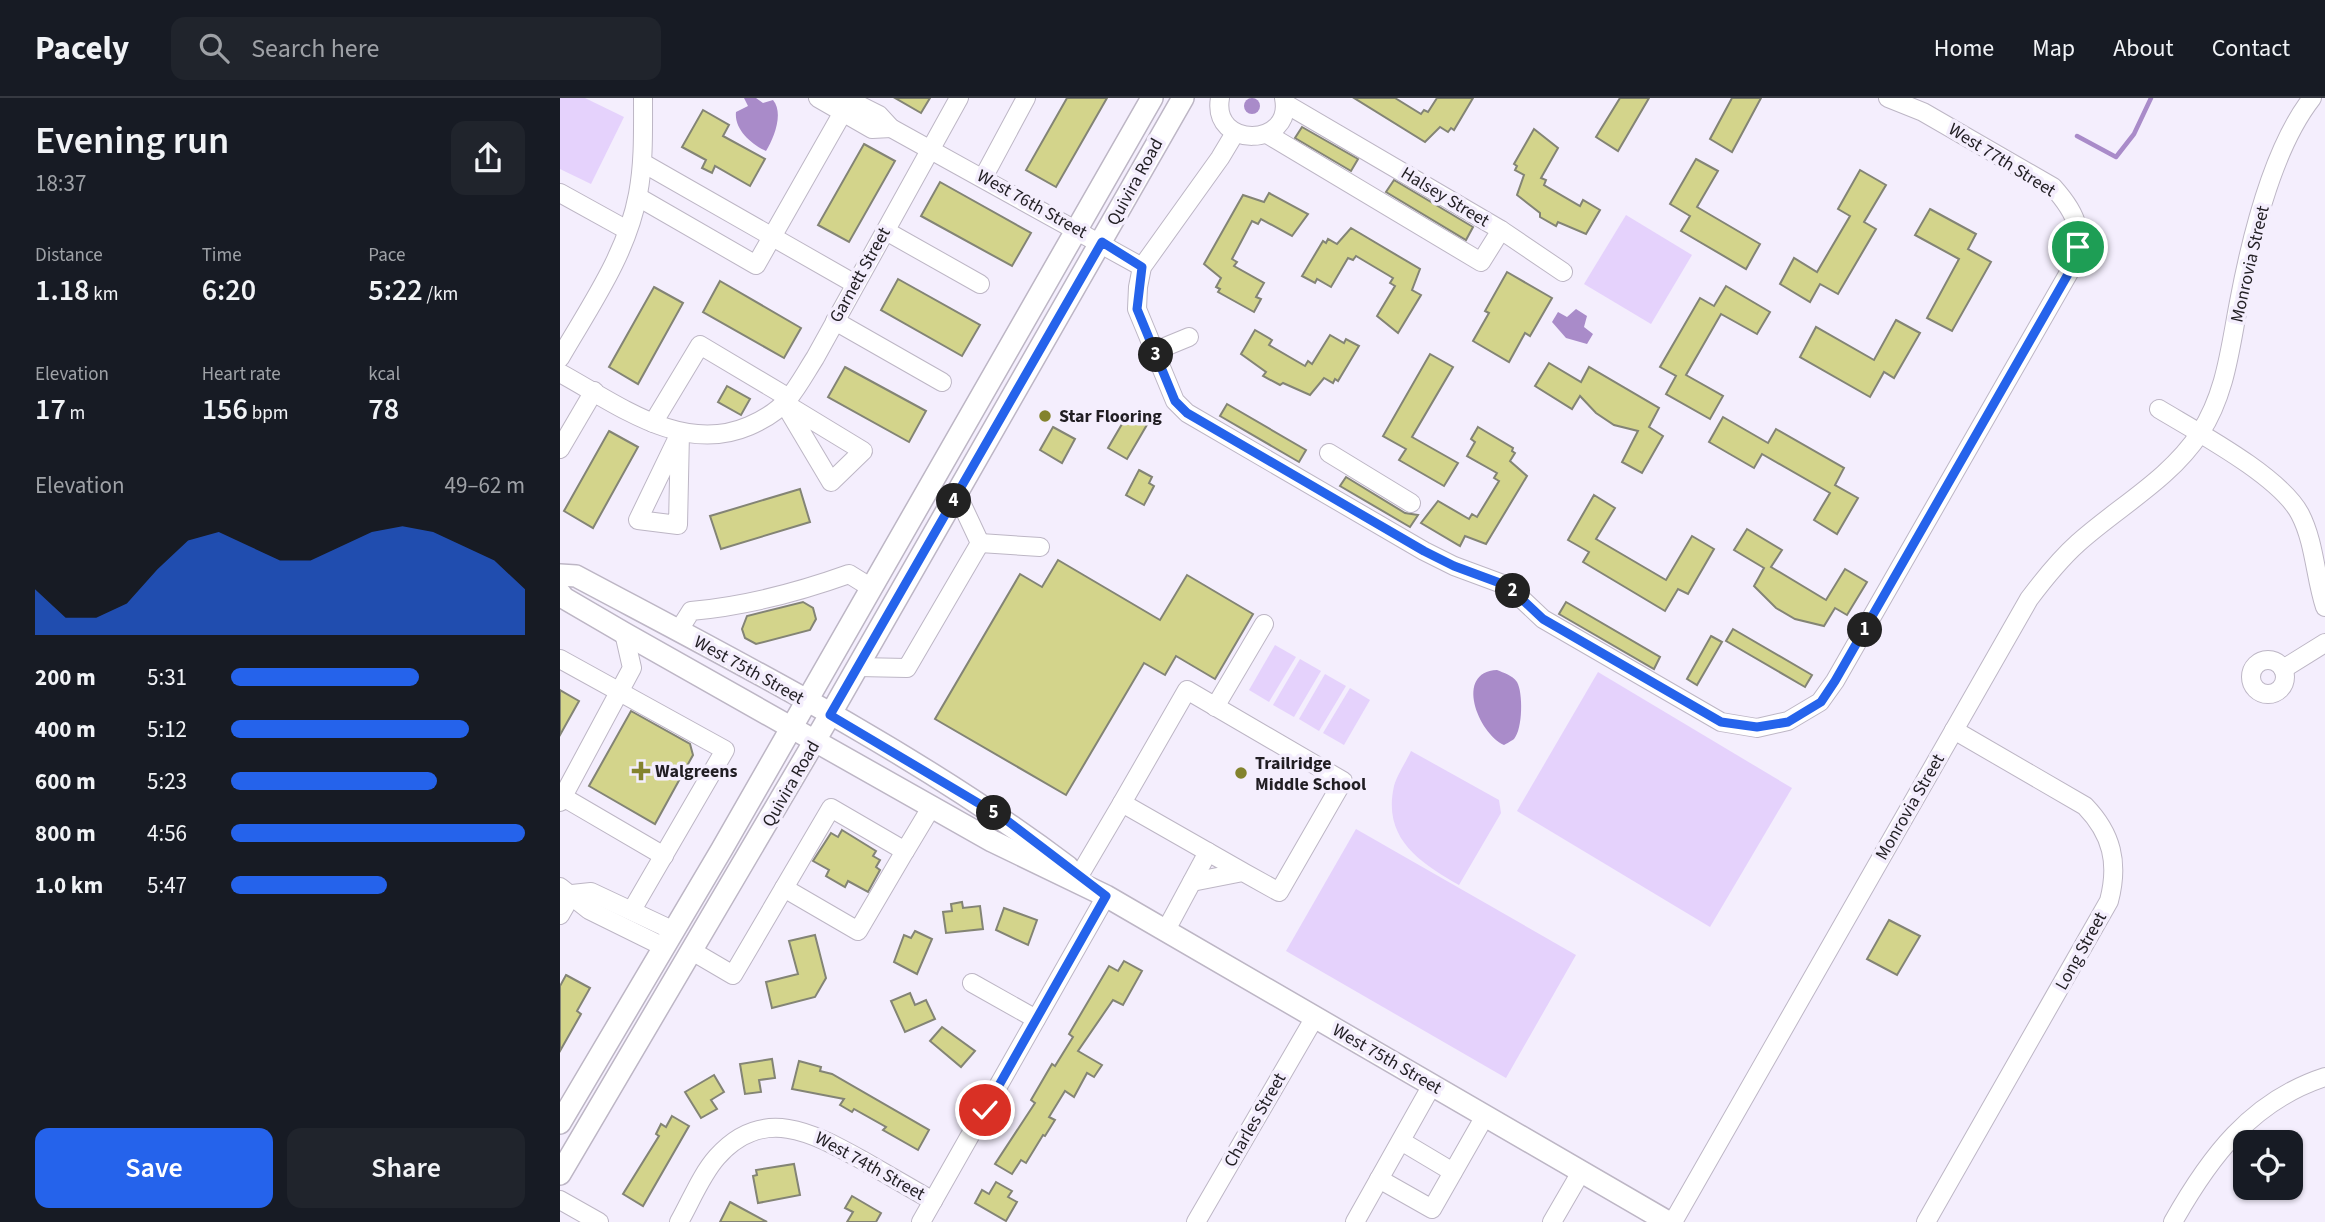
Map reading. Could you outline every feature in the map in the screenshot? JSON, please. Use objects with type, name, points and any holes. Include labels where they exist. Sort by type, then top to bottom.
[{"type":"main road","name":"Quivira Road","points":[[560,1123],[1078,231],[1152,98]]},
{"type":"main road","name":"Quivira Road","points":[[560,1174],[816,740],[1183,98]]},
{"type":"main road","name":"West 75th Street","points":[[560,575],[576,576],[830,715],[1005,819],[1106,896]]},
{"type":"main road","name":"West 75th Street","points":[[560,593],[564,598],[624,633],[992,841],[1106,896],[1670,1222]]},
{"type":"main road","points":[[667,938],[692,951]]},
{"type":"street","points":[[560,358],[616,261],[638,197],[643,163],[643,98]]},
{"type":"street","name":"West 76th Street","points":[[818,98],[847,103],[872,129],[891,128],[1102,242],[1142,267]]},
{"type":"street","name":"Garnett Street","points":[[560,373],[653,423],[680,433],[718,436],[757,422],[787,400],[835,321],[959,98]]},
{"type":"street","points":[[983,177],[1026,98]]},
{"type":"street","points":[[1220,98],[1220,116],[1235,133],[1254,138],[1267,134],[1280,123],[1285,101]]},
{"type":"street","name":"West 77th Street","points":[[1154,351],[1175,401],[1187,413],[1424,551],[1454,566],[1508,586],[1543,619],[1721,722],[1734,726],[1773,726],[1805,713],[1821,702],[1835,681],[2065,281],[2077,253],[2078,228],[2070,206],[2053,187],[1923,112],[1888,98]]},
{"type":"street","name":"Monrovia Street","points":[[1670,1222],[2011,630],[2048,573],[2078,544],[2171,466],[2200,433],[2223,385],[2251,244],[2269,187],[2295,126],[2312,98]]},
{"type":"street","name":"Halsey Street","points":[[1267,134],[1481,262],[1501,230],[1285,101]]},
{"type":"street","points":[[638,197],[756,265],[847,103]]},
{"type":"street","points":[[1189,337],[1154,351],[1137,309],[1142,267],[1235,133]]},
{"type":"street","points":[[643,163],[855,284]]},
{"type":"street","points":[[560,193],[627,230]]},
{"type":"street","points":[[886,230],[979,284]]},
{"type":"street","points":[[1501,230],[1563,272]]},
{"type":"street","points":[[835,321],[942,382]]},
{"type":"street","points":[[653,423],[700,345],[787,400],[863,451],[831,482],[787,400]]},
{"type":"street","points":[[560,449],[594,391]]},
{"type":"street","points":[[2159,409],[2200,433],[2286,495],[2318,543],[2325,607]]},
{"type":"street","points":[[680,433],[678,525],[638,520],[644,508],[680,433]]},
{"type":"street","points":[[1329,453],[1411,503]]},
{"type":"street","points":[[957,494],[980,543]]},
{"type":"street","points":[[980,543],[1040,547]]},
{"type":"street","points":[[858,667],[907,668],[980,543]]},
{"type":"street","points":[[679,630],[691,611],[740,606],[791,594],[849,574],[870,587]]},
{"type":"street","points":[[1215,707],[1264,624]]},
{"type":"street","points":[[624,633],[632,668],[561,799],[664,856]]},
{"type":"street","points":[[2283,669],[2325,643]]},
{"type":"street","points":[[560,659],[726,750],[632,911]]},
{"type":"street","points":[[1079,876],[1187,690],[1343,781],[1279,892],[1122,803]]},
{"type":"street","name":"Long Street","points":[[1926,1222],[2109,901],[2114,883],[2115,859],[2109,839],[2099,821],[2085,806],[1954,730]]},
{"type":"street","points":[[784,888],[858,931],[932,806]]},
{"type":"street","points":[[692,951],[733,975],[831,808],[905,851]]},
{"type":"street","points":[[1166,930],[1208,852]]},
{"type":"street","points":[[1192,882],[1243,872]]},
{"type":"street","points":[[566,890],[589,910],[667,938]]},
{"type":"street","points":[[566,890],[591,892],[632,911],[667,938]]},
{"type":"street","points":[[560,915],[566,890]]},
{"type":"street","points":[[921,1222],[1106,896]]},
{"type":"street","points":[[972,983],[1036,1019]]},
{"type":"street","name":"Charles Street","points":[[1196,1222],[1315,1017]]},
{"type":"street","points":[[2173,1222],[2214,1155],[2235,1131],[2284,1096],[2325,1077]]},
{"type":"street","points":[[1355,1222],[1432,1085]]},
{"type":"street","points":[[1379,1179],[1432,1209],[1485,1116]]},
{"type":"street","name":"West 74th Street","points":[[678,1222],[717,1158],[734,1142],[766,1129],[787,1128],[820,1136],[933,1201]]},
{"type":"street","points":[[1401,1141],[1453,1172]]},
{"type":"street","points":[[1552,1222],[1581,1172]]},
{"type":"street","points":[[560,1200],[599,1222]]},
{"type":"shaded area","points":[[560,98],[585,98],[624,117],[591,184],[560,169]]},
{"type":"shaded area","points":[[744,98],[756,98],[763,103],[773,100],[776,105],[777,126],[766,151],[749,140],[738,124],[736,112],[748,106]]},
{"type":"shaded area","points":[[1252,98],[1258,100],[1258,112],[1252,114],[1246,112],[1244,106],[1246,100]]},
{"type":"shaded area","points":[[1626,215],[1692,255],[1651,324],[1584,284]]},
{"type":"shaded area","points":[[1576,309],[1587,316],[1584,327],[1593,334],[1587,344],[1566,338],[1552,322],[1558,312],[1567,317]]},
{"type":"shaded area","points":[[1275,645],[1296,657],[1269,702],[1249,690]]},
{"type":"shaded area","points":[[1300,659],[1321,671],[1294,717],[1273,705]]},
{"type":"shaded area","points":[[1497,670],[1508,674],[1517,682],[1520,694],[1521,710],[1517,734],[1504,745],[1494,738],[1479,717],[1473,691],[1476,681],[1484,673]]},
{"type":"shaded area","points":[[1598,672],[1792,788],[1710,927],[1517,811]]},
{"type":"shaded area","points":[[1325,674],[1346,686],[1319,731],[1299,719]]},
{"type":"shaded area","points":[[1350,688],[1370,700],[1344,745],[1323,733]]},
{"type":"shaded area","points":[[1411,751],[1499,800],[1501,813],[1459,885],[1419,858],[1399,835],[1392,805],[1394,786]]},
{"type":"shaded area","points":[[1356,829],[1576,955],[1506,1078],[1286,951]]},
{"type":"building","points":[[895,98],[930,98],[921,113]]},
{"type":"building","points":[[1067,98],[1107,98],[1056,187],[1026,170]]},
{"type":"building","points":[[1354,98],[1395,98],[1421,114],[1424,110],[1428,112],[1437,98],[1473,98],[1454,130],[1451,128],[1448,132],[1440,127],[1425,142]]},
{"type":"building","points":[[1620,98],[1649,98],[1618,151],[1596,137]]},
{"type":"building","points":[[1732,98],[1761,98],[1732,152],[1710,139]]},
{"type":"building","points":[[703,110],[729,125],[723,136],[765,159],[750,186],[715,166],[712,173],[702,168],[706,160],[682,147]]},
{"type":"building","points":[[1302,127],[1358,159],[1351,171],[1295,138]]},
{"type":"building","points":[[1534,129],[1558,148],[1541,178],[1546,180],[1544,185],[1580,206],[1583,200],[1600,210],[1586,234],[1558,222],[1556,226],[1540,217],[1540,213],[1517,195],[1524,175],[1515,170],[1517,166],[1514,164]]},
{"type":"building","points":[[864,144],[895,161],[849,242],[818,225]]},
{"type":"building","points":[[1696,159],[1718,171],[1697,207],[1760,244],[1746,269],[1681,231],[1690,216],[1670,204]]},
{"type":"building","points":[[1860,170],[1886,185],[1864,222],[1876,229],[1838,294],[1820,284],[1810,302],[1780,284],[1794,258],[1817,272],[1850,216],[1838,209]]},
{"type":"building","points":[[1394,180],[1473,227],[1466,240],[1386,192]]},
{"type":"building","points":[[940,182],[1031,233],[1012,266],[921,216]]},
{"type":"building","points":[[1269,193],[1308,214],[1292,236],[1261,219],[1258,224],[1252,221],[1232,259],[1237,262],[1234,266],[1264,283],[1256,297],[1261,299],[1254,312],[1218,292],[1220,289],[1216,287],[1221,278],[1204,264],[1243,195],[1264,202]]},
{"type":"building","points":[[1930,209],[1976,234],[1968,249],[1991,262],[1952,331],[1927,318],[1959,259],[1915,235]]},
{"type":"building","points":[[1351,228],[1420,269],[1412,290],[1421,295],[1398,333],[1377,316],[1395,286],[1390,283],[1393,278],[1356,256],[1353,260],[1348,258],[1331,287],[1317,279],[1315,283],[1302,276],[1323,241],[1326,243],[1328,239],[1337,244]]},
{"type":"building","points":[[1507,272],[1552,298],[1530,336],[1525,333],[1509,362],[1473,341],[1489,313],[1485,311]]},
{"type":"building","points":[[898,279],[980,325],[962,356],[881,310]]},
{"type":"building","points":[[720,281],[801,328],[784,358],[703,312]]},
{"type":"building","points":[[1726,286],[1770,312],[1757,334],[1721,314],[1686,375],[1723,396],[1710,419],[1666,394],[1676,376],[1660,367],[1700,298],[1714,306]]},
{"type":"building","points":[[654,287],[683,303],[638,384],[609,367]]},
{"type":"building","points":[[1896,320],[1920,333],[1894,378],[1884,372],[1870,397],[1800,357],[1816,327],[1874,360]]},
{"type":"building","points":[[1255,330],[1272,340],[1269,345],[1305,366],[1308,361],[1312,364],[1330,335],[1344,343],[1346,339],[1359,346],[1338,381],[1335,379],[1333,383],[1324,378],[1310,395],[1263,376],[1266,372],[1241,354]]},
{"type":"building","points":[[1430,354],[1453,367],[1412,437],[1458,463],[1444,486],[1399,460],[1406,449],[1383,436]]},
{"type":"building","points":[[1549,363],[1581,382],[1589,367],[1659,408],[1649,427],[1663,436],[1642,473],[1622,462],[1638,431],[1614,425],[1596,413],[1580,396],[1572,409],[1535,386]]},
{"type":"building","points":[[845,367],[926,411],[909,442],[828,397]]},
{"type":"building","points":[[727,386],[750,399],[741,415],[718,402]]},
{"type":"building","points":[[1227,404],[1306,450],[1299,462],[1220,416]]},
{"type":"building","points":[[1129,412],[1148,423],[1127,459],[1108,448]]},
{"type":"building","points":[[1723,417],[1768,443],[1776,429],[1844,468],[1835,485],[1858,498],[1837,534],[1814,520],[1830,493],[1762,454],[1754,468],[1709,442]]},
{"type":"building","points":[[1053,427],[1075,439],[1062,463],[1040,450]]},
{"type":"building","points":[[1478,427],[1513,448],[1515,453],[1510,461],[1527,476],[1486,544],[1465,536],[1460,546],[1421,523],[1438,501],[1469,519],[1472,514],[1477,517],[1499,481],[1494,478],[1497,473],[1467,456],[1475,442],[1471,439]]},
{"type":"building","points":[[609,431],[638,447],[593,528],[564,511]]},
{"type":"building","points":[[1139,470],[1152,477],[1149,483],[1154,486],[1144,505],[1126,495]]},
{"type":"building","points":[[1346,477],[1405,513],[1418,515],[1410,527],[1340,486]]},
{"type":"building","points":[[800,489],[810,522],[721,549],[710,516]]},
{"type":"building","points":[[1594,495],[1615,508],[1596,539],[1666,580],[1692,536],[1714,549],[1688,594],[1678,589],[1665,611],[1583,562],[1589,552],[1568,540]]},
{"type":"building","points":[[1747,529],[1782,550],[1771,567],[1826,600],[1845,569],[1867,582],[1847,615],[1835,608],[1824,626],[1795,619],[1776,608],[1754,586],[1764,568],[1734,550]]},
{"type":"building","points":[[1058,560],[1160,620],[1187,575],[1253,614],[1215,679],[1176,656],[1165,675],[1144,663],[1066,795],[935,719],[1020,574],[1042,587]]},
{"type":"building","points":[[803,602],[813,608],[816,619],[810,630],[756,644],[745,638],[742,629],[747,616]]},
{"type":"building","points":[[1566,602],[1660,657],[1654,669],[1559,614]]},
{"type":"building","points":[[1733,629],[1812,675],[1805,687],[1726,641]]},
{"type":"building","points":[[1711,636],[1722,642],[1697,685],[1687,679]]},
{"type":"building","points":[[560,690],[579,701],[560,735]]},
{"type":"building","name":"Walgreens","points":[[631,711],[690,744],[693,755],[655,824],[589,786]]},
{"type":"building","points":[[842,830],[876,851],[873,856],[880,860],[876,867],[880,870],[868,892],[848,881],[845,887],[826,876],[829,870],[813,861],[831,833],[838,837]]},
{"type":"building","points":[[962,902],[963,908],[980,906],[983,929],[946,933],[943,912],[952,911],[951,904]]},
{"type":"building","points":[[1004,908],[1037,920],[1028,945],[996,930]]},
{"type":"building","points":[[1889,920],[1920,936],[1897,975],[1867,959]]},
{"type":"building","points":[[915,931],[932,939],[917,974],[894,962],[904,935],[911,938]]},
{"type":"building","points":[[815,935],[826,978],[815,997],[772,1008],[766,982],[798,974],[789,941]]},
{"type":"building","points":[[1124,961],[1142,971],[1123,1005],[1113,1000],[1078,1051],[1102,1065],[1094,1077],[1087,1073],[1074,1097],[1065,1091],[1049,1117],[1055,1120],[1045,1136],[1043,1135],[1026,1163],[1021,1160],[1012,1174],[995,1164],[1035,1103],[1031,1100],[1052,1064],[1055,1066],[1073,1037],[1069,1034],[1109,966],[1118,971]]},
{"type":"building","points":[[566,975],[590,988],[577,1011],[581,1014],[560,1051],[560,986]]},
{"type":"building","points":[[910,993],[915,1005],[926,1000],[935,1019],[905,1032],[891,1001]]},
{"type":"building","points":[[942,1027],[975,1051],[961,1067],[930,1041]]},
{"type":"building","points":[[772,1059],[775,1078],[759,1080],[761,1092],[745,1094],[740,1064]]},
{"type":"building","points":[[799,1061],[821,1067],[820,1071],[832,1074],[929,1130],[918,1150],[883,1130],[886,1127],[854,1109],[852,1112],[840,1105],[844,1099],[792,1089]]},
{"type":"building","points":[[714,1075],[724,1092],[711,1100],[717,1109],[701,1118],[685,1092]]},
{"type":"building","points":[[672,1116],[689,1126],[643,1206],[623,1194],[659,1136],[656,1134],[661,1124],[666,1127]]},
{"type":"building","points":[[794,1164],[800,1195],[758,1203],[753,1176],[757,1175],[756,1170]]},
{"type":"building","points":[[996,1182],[1012,1191],[1008,1197],[1017,1202],[1006,1221],[975,1203],[982,1190],[989,1194]]},
{"type":"building","points":[[852,1196],[881,1213],[876,1222],[847,1222],[853,1212],[845,1208]]},
{"type":"building","points":[[730,1202],[767,1222],[720,1222]]},
{"type":"waterway","points":[[2077,136],[2116,157],[2134,134],[2151,98]]},
{"type":"place","name":"Star Flooring","points":[[1045,416]]},
{"type":"place","name":"Walgreens","points":[[641,771]]},
{"type":"place","name":"Trailridge Middle School","points":[[1241,773]]},
{"type":"route","points":[[985,1110],[1106,896],[1005,819],[830,715],[1102,242],[1142,267],[1137,309],[1175,401],[1187,413],[1424,551],[1454,566],[1508,586],[1543,619],[1721,722],[1734,726],[1757,727],[1788,722],[1821,702],[1847,662],[2071,269],[2078,247]]}]
